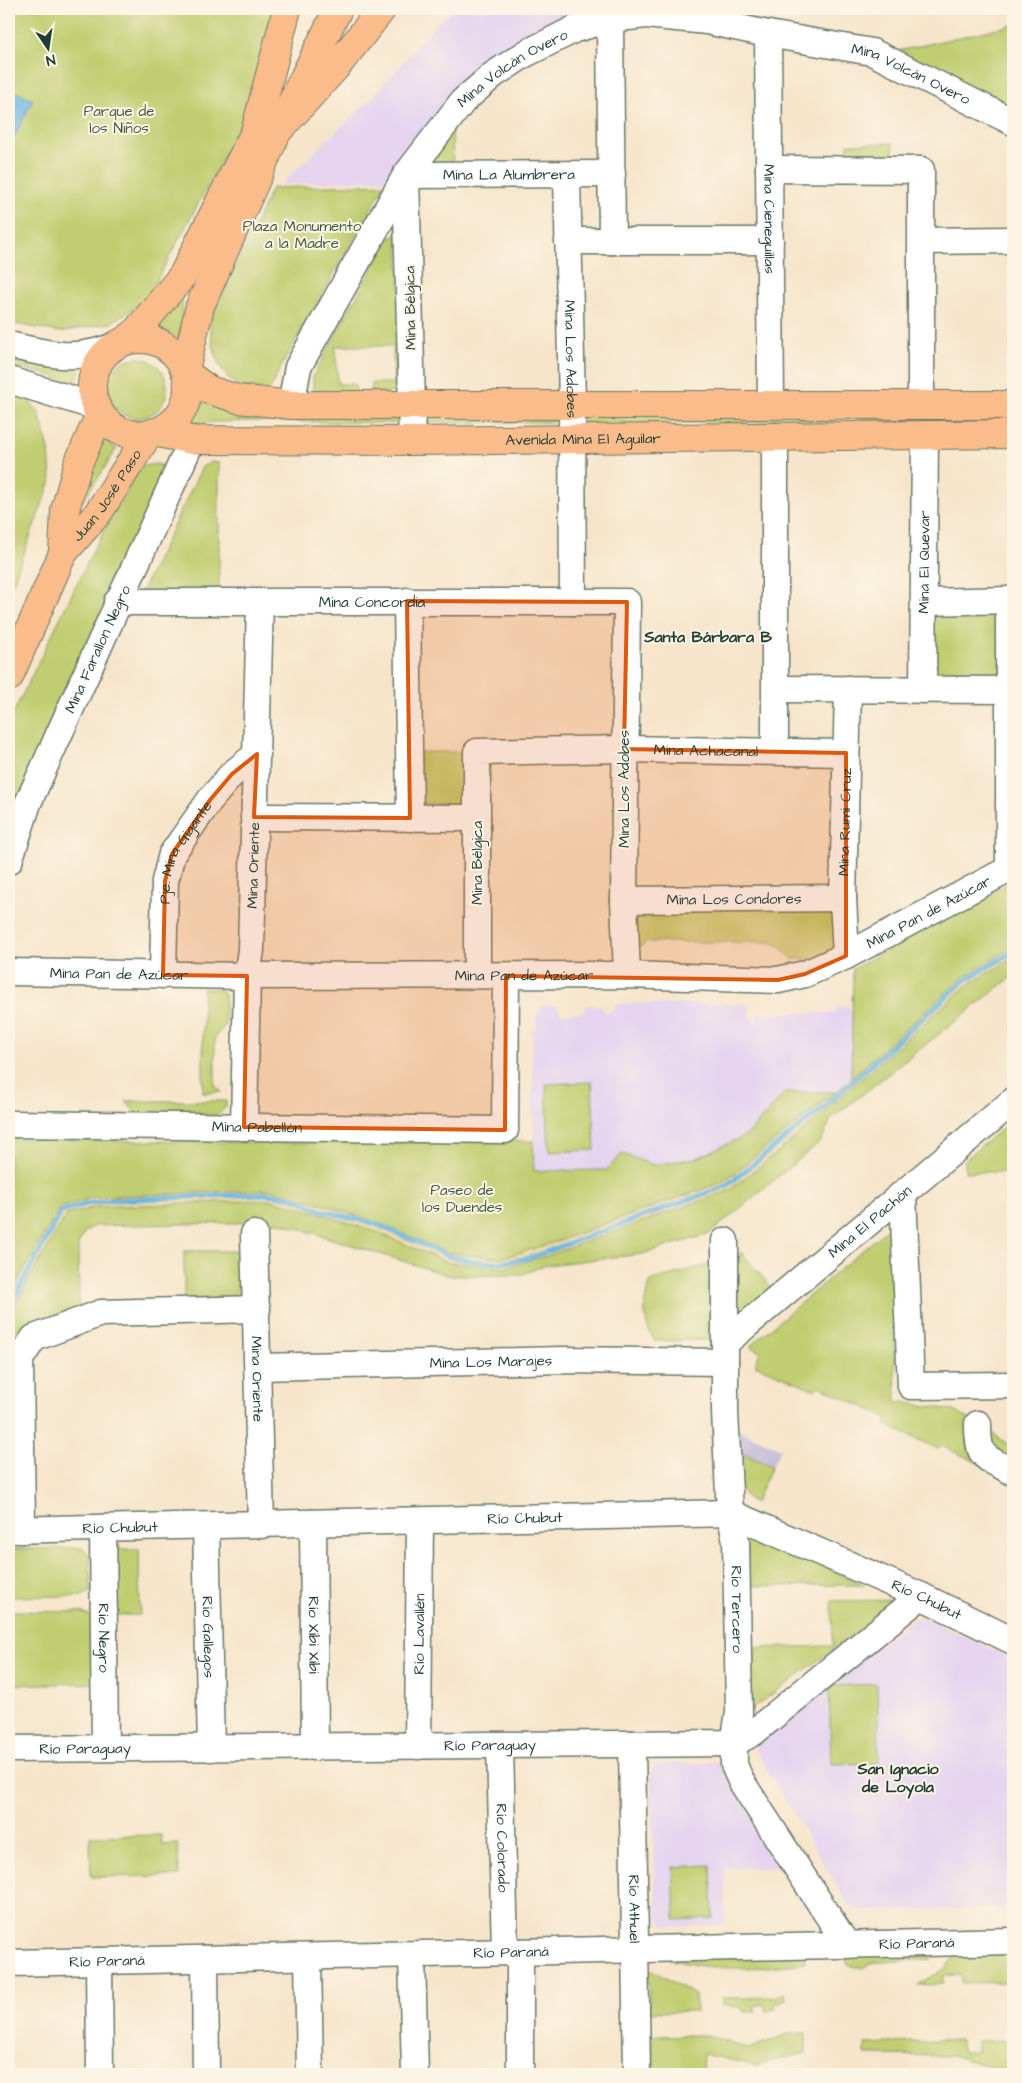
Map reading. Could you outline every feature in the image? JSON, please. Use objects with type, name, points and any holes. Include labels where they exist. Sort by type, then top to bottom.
[{"type":"main road","points":[[266,132],[287,9]]},
{"type":"main road","points":[[318,9],[266,132],[200,306],[186,372],[188,391],[184,405],[177,417],[166,426],[151,433],[134,436],[112,425],[98,410],[92,394],[93,379],[97,365],[106,354],[134,334],[183,275],[266,132],[338,9]]},
{"type":"main road","points":[[266,132],[337,66],[382,9]]},
{"type":"main road","points":[[120,343],[140,339],[156,342],[179,357],[186,372],[209,390],[238,399],[291,405],[1013,405]]},
{"type":"main road","points":[[847,436],[848,405]]},
{"type":"main road","name":"Juan José Paso","points":[[63,553],[65,510],[78,464],[98,410]]},
{"type":"main road","name":"Juan José Paso","points":[[9,677],[63,553],[98,513],[151,433]]},
{"type":"main road","name":"Avenida Mina El Aguilar","points":[[151,433],[192,440],[411,441],[1013,434]]},
{"type":"street","name":"Mina Volcán Overo","points":[[291,405],[298,367],[406,175],[463,102],[493,75],[525,54],[575,30],[610,19],[646,16],[707,21],[768,34],[872,52],[1013,122]]},
{"type":"street","points":[[610,19],[612,241]]},
{"type":"street","name":"Mina Cieneguillas","points":[[768,34],[771,405]]},
{"type":"street","points":[[769,169],[922,170],[921,405]]},
{"type":"street","name":"Mina Los Adobes","points":[[567,174],[573,438],[573,602]]},
{"type":"street","name":"Mina La Alumbrera","points":[[406,175],[612,174]]},
{"type":"street","name":"Mina Bélgica","points":[[406,175],[412,405],[411,441]]},
{"type":"street","points":[[922,241],[1013,240]]},
{"type":"street","points":[[568,241],[770,241]]},
{"type":"street","points":[[9,344],[46,354],[77,357],[97,353],[120,343]]},
{"type":"street","points":[[9,380],[98,410]]},
{"type":"street","name":"Mina El Quevar","points":[[923,690],[925,435]]},
{"type":"street","points":[[775,436],[775,751]]},
{"type":"street","name":"Mina Farallon Negro","points":[[9,861],[28,803],[117,602],[192,440]]},
{"type":"street","points":[[925,602],[1011,600],[1011,869]]},
{"type":"street","points":[[407,601],[410,818]]},
{"type":"street","name":"Mina Concordia","points":[[117,602],[627,602]]},
{"type":"street","name":"Mina Oriente","points":[[244,1127],[247,976],[251,950],[257,754],[260,602]]},
{"type":"street","name":"Mina Los Adobes","points":[[627,602],[624,749],[624,900],[627,976]]},
{"type":"street","name":"Mina Rumi Cruz","points":[[846,956],[843,898],[848,688]]},
{"type":"street","points":[[776,689],[1011,690]]},
{"type":"street","name":"Mina Achacanal","points":[[477,752],[624,749],[846,753]]},
{"type":"street","name":"Mina Bélgica","points":[[477,752],[477,974]]},
{"type":"street","name":"Pje. Mina Gigante","points":[[163,976],[165,881],[172,854],[210,800],[232,774],[257,754]]},
{"type":"street","points":[[254,817],[477,818]]},
{"type":"street","name":"Mina Pan de Azúcar","points":[[9,972],[163,976],[477,974],[778,980],[805,974],[846,956],[1011,869]]},
{"type":"street","name":"Mina Los Condores","points":[[624,900],[843,898]]},
{"type":"street","name":"Mina Pabellón","points":[[9,1124],[505,1130],[506,976]]},
{"type":"street","name":"Mina El Pachón","points":[[726,1353],[903,1194],[1013,1101]]},
{"type":"street","points":[[903,1194],[911,1386],[1013,1385]]},
{"type":"street","name":"Mina Oriente","points":[[254,1234],[261,1525]]},
{"type":"street","name":"Río Tercero","points":[[726,1241],[726,1353],[730,1513],[736,1541],[739,1714],[734,1743],[734,1765],[741,1781],[847,1945]]},
{"type":"street","points":[[15,1530],[20,1359],[34,1338],[101,1313],[257,1309]]},
{"type":"street","name":"Mina Los Marajes","points":[[258,1367],[562,1360],[726,1353]]},
{"type":"street","points":[[978,1424],[978,1447],[985,1456],[1013,1472]]},
{"type":"street","name":"Río Chubut","points":[[15,1530],[730,1513],[921,1596],[1013,1641]]},
{"type":"street","name":"Río Lavallén","points":[[418,1746],[420,1521]]},
{"type":"street","name":"Río Xibi Xibi","points":[[313,1523],[316,1747]]},
{"type":"street","name":"Río Gallegos","points":[[206,1526],[211,1748]]},
{"type":"street","name":"Río Negro","points":[[104,1528],[105,1748]]},
{"type":"street","name":"Río Paraguay","points":[[9,1749],[734,1743],[754,1732],[921,1596]]},
{"type":"street","name":"Río Athuel","points":[[632,1744],[637,2074]]},
{"type":"street","name":"Río Colorado","points":[[500,1746],[520,2074]]},
{"type":"street","name":"Río Paraná","points":[[9,1963],[1013,1941]]},
{"type":"street","points":[[412,1955],[415,2074]]},
{"type":"street","points":[[308,1957],[310,2074]]},
{"type":"street","points":[[205,1959],[206,2074]]},
{"type":"street","points":[[100,1961],[100,2074]]},
{"type":"highlighted area","points":[[407,601],[627,602],[624,749],[846,753],[846,956],[805,974],[778,980],[506,976],[505,1130],[244,1127],[247,976],[163,975],[165,881],[172,854],[210,800],[232,774],[257,754],[254,817],[410,818]]},
{"type":"shaded area","points":[[456,9],[594,9],[532,35],[461,84],[391,179],[280,185],[369,101],[440,20]]},
{"type":"shaded area","points":[[707,9],[775,9],[774,15]]},
{"type":"shaded area","points":[[615,1004],[750,1004],[750,1018],[758,1019],[759,1013],[835,1013],[838,1008],[843,1006],[849,1007],[852,1011],[851,1078],[835,1092],[785,1093],[747,1135],[697,1158],[654,1165],[622,1155],[606,1170],[534,1172],[532,1030],[536,1030],[536,1014],[544,1005],[557,1006],[561,1014],[582,1013],[588,1005],[601,1005],[605,1013],[614,1012]]},
{"type":"shaded area","points":[[736,1429],[781,1449],[772,1466],[738,1452]]},
{"type":"shaded area","points":[[924,1618],[1005,1655],[1010,1664],[1012,1901],[1005,1908],[862,1911],[848,1904],[755,1750],[757,1736],[914,1619]]},
{"type":"shaded area","points":[[725,1762],[796,1868],[725,1868],[725,1925],[666,1926],[657,1919],[650,1771],[658,1764]]},
{"type":"green space","name":"Parque de los Niños","points":[[9,9],[274,9],[256,97],[146,300],[111,323],[60,332],[9,323]]},
{"type":"green space","points":[[1013,25],[1013,110],[893,52]]},
{"type":"green space","points":[[452,121],[453,170],[414,170]]},
{"type":"green space","points":[[893,143],[893,162],[848,163],[848,144]]},
{"type":"green space","name":"Plaza Monumento a la Madre","points":[[385,184],[283,363],[270,390],[246,388],[234,383],[222,369],[214,350],[210,321],[272,188]]},
{"type":"green space","points":[[398,234],[403,391],[371,395],[372,383],[394,383],[393,346],[335,346],[338,384],[355,384],[357,395],[313,392],[313,376],[388,239]]},
{"type":"green space","points":[[179,300],[183,301],[180,339],[168,332],[155,328],[170,313]]},
{"type":"green space","points":[[9,353],[82,366],[76,380],[78,390],[52,376],[9,365]]},
{"type":"green space","points":[[131,358],[143,358],[154,363],[162,371],[167,382],[165,400],[154,413],[143,418],[131,418],[120,413],[112,405],[107,394],[107,382],[112,371],[120,363]]},
{"type":"green space","points":[[9,391],[22,394],[38,410],[49,449],[51,481],[9,593]]},
{"type":"green space","points":[[205,396],[397,413],[400,421],[394,423],[250,421],[192,423],[191,420],[199,412]]},
{"type":"green space","points":[[1013,409],[1013,421],[863,422],[859,418]]},
{"type":"green space","points":[[420,415],[556,417],[553,422],[424,422]]},
{"type":"green space","points":[[581,415],[835,417],[831,422],[586,423]]},
{"type":"green space","points":[[98,436],[117,448],[83,502],[82,500]]},
{"type":"green space","points":[[211,462],[219,463],[219,595],[140,595],[202,467]]},
{"type":"green space","points":[[156,464],[164,466],[167,473],[52,715],[9,831],[9,722],[96,545],[142,466]]},
{"type":"green space","points":[[1006,605],[1004,677],[932,678],[932,606]]},
{"type":"green space","points":[[419,752],[471,752],[472,804],[420,804]]},
{"type":"green space","points":[[1013,880],[1013,947],[961,979],[851,1078],[853,969]]},
{"type":"green space","points":[[635,905],[837,905],[836,948],[815,959],[792,959],[778,945],[768,942],[647,942],[635,950]]},
{"type":"green space","points":[[1013,958],[1013,976],[831,1119],[821,1141],[709,1234],[642,1254],[546,1265],[520,1275],[450,1276],[278,1222],[94,1226],[84,1233],[78,1245],[79,1310],[28,1325],[10,1357],[9,1401],[9,1315],[66,1215],[96,1207],[271,1200],[313,1211],[379,1233],[446,1262],[504,1268],[728,1191],[788,1144],[966,986]]},
{"type":"green space","points":[[203,989],[218,989],[225,995],[225,1026],[215,1037],[215,1086],[222,1092],[203,1093]]},
{"type":"green space","points":[[592,1082],[595,1150],[549,1152],[546,1084]]},
{"type":"green space","name":"Paseo de los Duendes","points":[[835,1092],[723,1182],[546,1245],[502,1258],[448,1253],[381,1224],[316,1202],[271,1190],[94,1197],[60,1208],[9,1296],[9,1139],[281,1143],[533,1141],[534,1171],[606,1170],[622,1154],[654,1165],[697,1158],[747,1135],[785,1093]]},
{"type":"green space","points":[[126,1101],[226,1101],[226,1107],[218,1115],[138,1116]]},
{"type":"green space","points":[[1013,1119],[1013,1172],[965,1172],[965,1160]]},
{"type":"green space","points":[[892,1225],[896,1401],[952,1410],[979,1424],[1013,1448],[1013,1485],[1006,1482],[1008,1477],[942,1446],[938,1449],[886,1425],[888,1418],[819,1386],[815,1390],[755,1365],[760,1352],[750,1346]]},
{"type":"green space","points":[[184,1251],[238,1251],[246,1257],[246,1289],[236,1299],[184,1300]]},
{"type":"green space","points":[[741,1252],[772,1288],[742,1314],[734,1309],[737,1255]]},
{"type":"green space","points":[[712,1264],[714,1334],[707,1340],[655,1341],[648,1327],[645,1311],[646,1295],[652,1280]]},
{"type":"green space","points":[[738,1452],[772,1466],[755,1503],[744,1494],[741,1488]]},
{"type":"green space","points":[[747,1531],[864,1585],[747,1586]]},
{"type":"green space","points":[[83,1548],[90,1556],[91,1592],[82,1596],[9,1597],[9,1549]]},
{"type":"green space","points":[[116,1549],[139,1549],[140,1615],[110,1615]]},
{"type":"green space","points":[[890,1600],[890,1608],[752,1709],[749,1708],[748,1648],[833,1646],[832,1601]]},
{"type":"green space","points":[[9,1611],[81,1612],[92,1617],[94,1683],[9,1685]]},
{"type":"green space","points":[[877,1684],[879,1763],[831,1764],[829,1686]]},
{"type":"green space","points":[[161,1835],[162,1845],[178,1844],[179,1876],[91,1877],[90,1836]]},
{"type":"green space","points":[[711,1865],[713,1918],[675,1920],[673,1867]]},
{"type":"green space","points":[[933,1952],[931,1959],[870,1963],[863,1969],[848,1965],[843,1953]]},
{"type":"green space","points":[[957,1952],[1013,1952],[1013,1982],[962,1983],[961,1975],[943,1976],[943,1984],[918,1985],[946,1968]]},
{"type":"green space","points":[[806,1953],[805,1963],[754,1968],[720,1968],[669,1959]]},
{"type":"green space","points":[[647,1967],[695,1995],[696,2011],[650,2012]]},
{"type":"green space","points":[[785,1993],[786,1999],[775,2004],[776,2009],[767,2011],[763,2004],[754,2006],[756,2012],[744,2012],[740,2007],[722,2005],[721,1998],[774,1997]]},
{"type":"green space","points":[[806,2033],[806,2053],[754,2065],[703,2054],[702,2074],[653,2074],[651,2036],[707,2035],[748,2049],[788,2034]]},
{"type":"green space","points":[[960,2040],[963,2052],[977,2052],[977,2041],[1013,2040],[1013,2074],[954,2056],[865,2055],[865,2044]]},
{"type":"sand","points":[[1013,947],[1013,958],[966,986],[788,1144],[728,1191],[549,1255],[504,1268],[446,1262],[379,1233],[313,1211],[271,1200],[96,1207],[66,1215],[9,1315],[9,1296],[60,1208],[94,1197],[271,1190],[316,1202],[381,1224],[448,1253],[502,1258],[546,1245],[723,1182],[836,1092],[961,979]]},
{"type":"water","points":[[14,91],[33,100],[9,147],[9,102]]},
{"type":"waterway","points":[[9,1308],[61,1212],[86,1204],[113,1200],[267,1194],[294,1198],[320,1210],[375,1224],[448,1256],[471,1261],[500,1263],[529,1258],[726,1186],[823,1108],[964,981],[1013,952]]},
{"type":"district","name":"Santa Bárbara B","points":[[708,636]]},
{"type":"district","name":"San Ignacio de Loyola","points":[[898,1777]]}]
